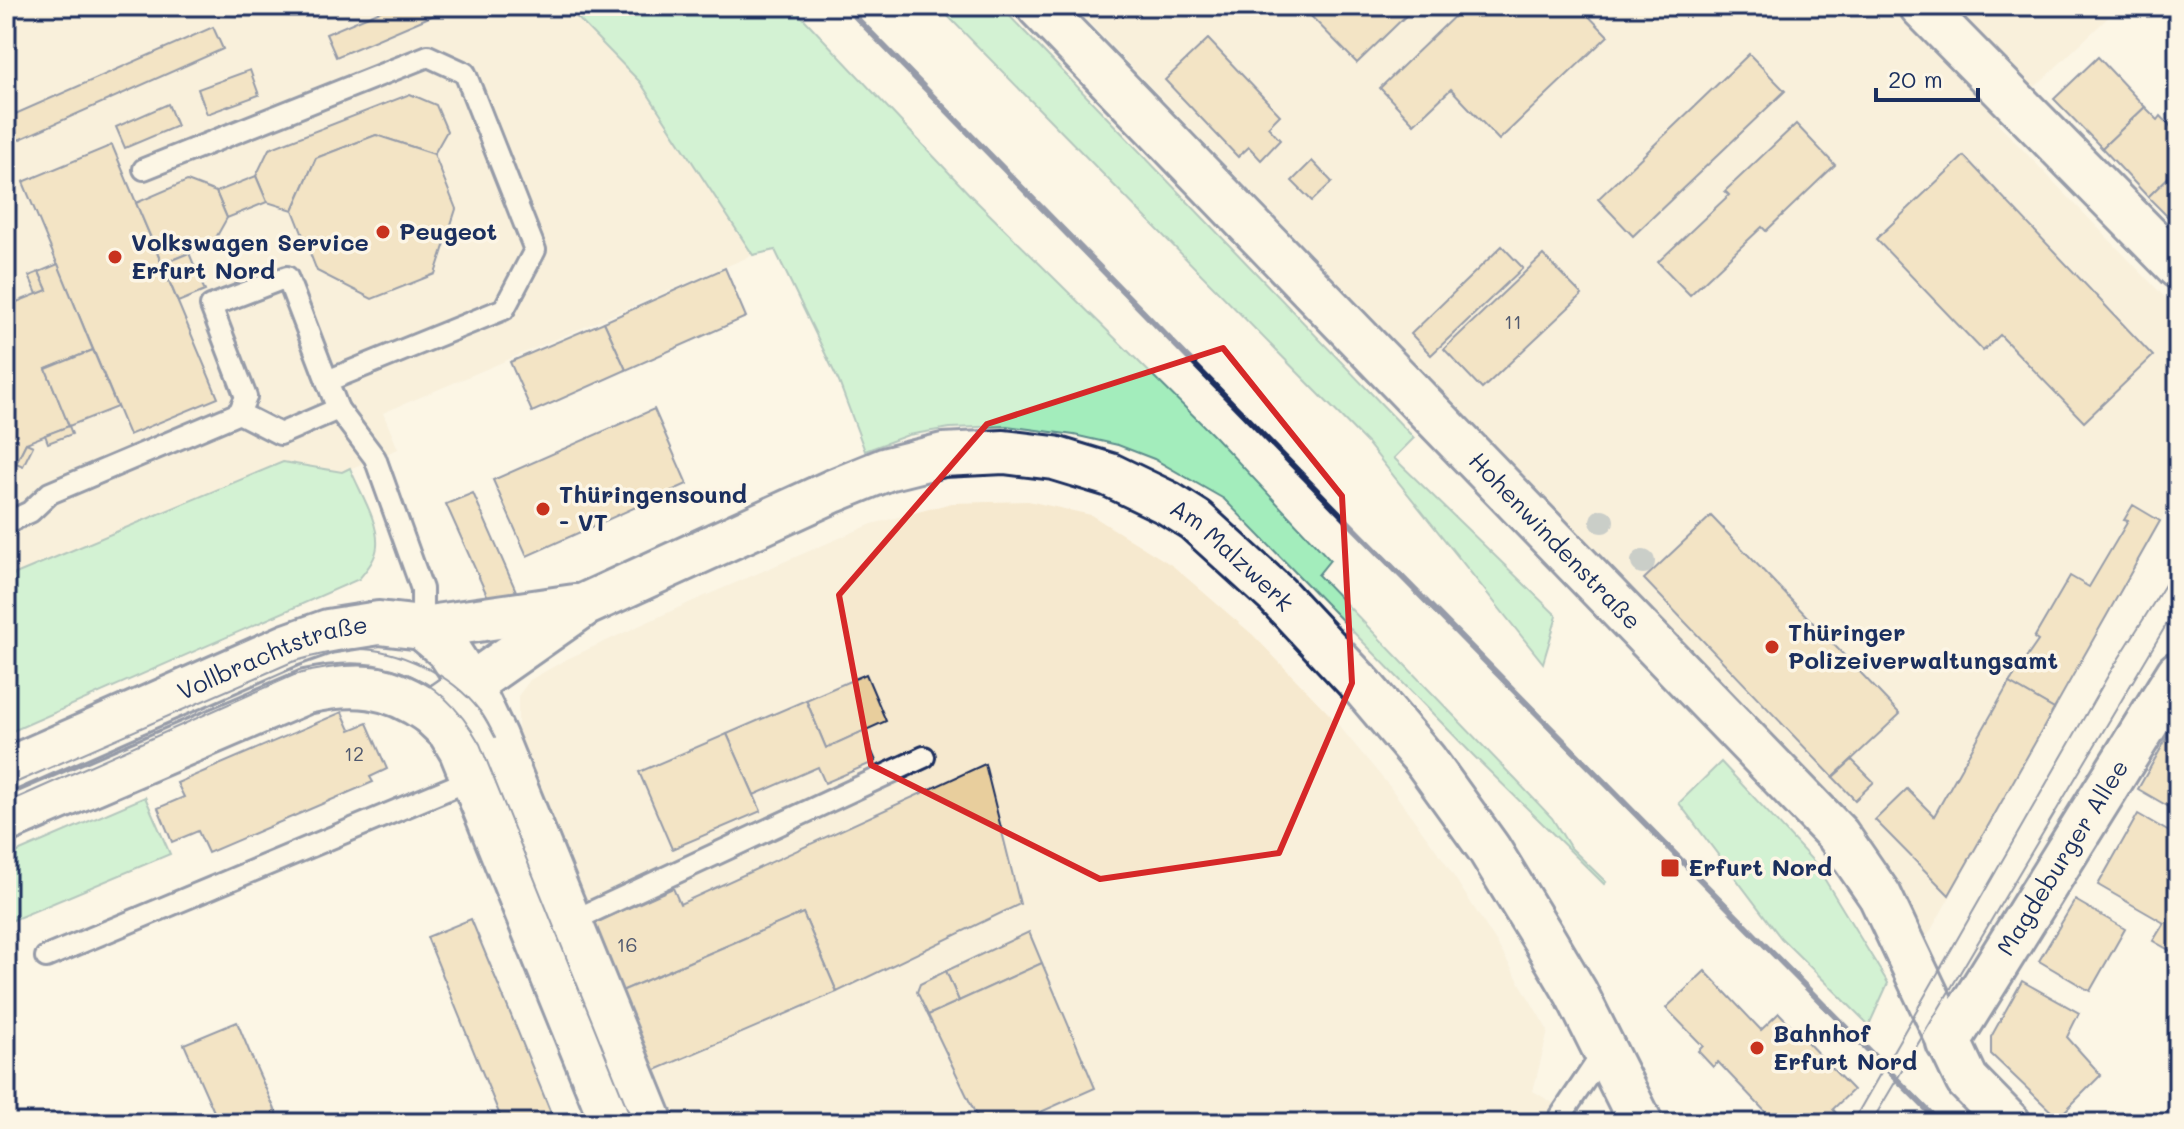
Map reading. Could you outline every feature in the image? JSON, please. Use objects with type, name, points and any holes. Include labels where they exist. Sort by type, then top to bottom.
[{"type":"street","name":"Hohenwindenstraße","points":[[1038,6],[1838,835],[1880,896],[1967,1080],[2009,1123]]},
{"type":"street","points":[[1921,6],[2178,267]]},
{"type":"street","name":"Am Malzwerk","points":[[454,696],[584,605],[887,469],[943,455],[1004,452],[1054,458],[1132,484],[1195,520],[1277,595],[1364,688],[1425,760],[1489,849],[1576,993],[1641,1123]]},
{"type":"street","name":"Am Malzwerk","points":[[422,628],[584,605]]},
{"type":"street","name":"Vollbrachtstraße","points":[[6,770],[289,645],[328,631],[379,623],[422,628],[448,650],[454,696],[455,741],[612,1123]]},
{"type":"street","name":"Magdeburger Allee","points":[[1948,1043],[2178,673]]},
{"type":"street","name":"Vollbrachtstraße","points":[[6,821],[306,692],[337,685],[363,685],[413,701],[454,696]]},
{"type":"street","name":"Vollbrachtstraße","points":[[454,696],[495,737],[652,1123]]},
{"type":"lane","points":[[144,169],[428,56],[465,73],[535,250],[504,309],[327,381]]},
{"type":"lane","points":[[6,523],[30,512],[50,493],[239,413],[246,397],[211,306],[287,277],[338,409],[375,458],[422,589],[422,628]]},
{"type":"lane","points":[[239,413],[280,434],[338,409]]},
{"type":"lane","points":[[570,922],[924,757]]},
{"type":"lane","points":[[46,957],[472,779]]},
{"type":"lane","points":[[1556,1123],[1605,1050]]},
{"type":"highlighted area","points":[[1223,348],[1342,496],[1352,683],[1279,853],[1100,879],[871,765],[839,595],[987,424]]},
{"type":"shaded area","points":[[6,6],[566,6],[640,82],[753,255],[383,413],[398,449],[342,472],[283,462],[6,578]]},
{"type":"shaded area","points":[[1073,6],[2120,6],[1997,123],[2178,311],[2178,491],[1926,939],[1886,864],[1831,795]]},
{"type":"shaded area","points":[[1028,501],[1091,515],[1173,566],[1253,635],[1330,715],[1390,787],[1442,858],[1548,1031],[1533,1091],[1586,1123],[672,1123],[518,748],[518,696],[530,680],[567,659],[872,524],[952,503]]},
{"type":"green space","points":[[566,6],[792,6],[972,197],[1214,436],[1330,560],[1318,575],[1552,818],[1570,847],[1606,882],[1604,884],[1473,755],[1224,499],[1154,459],[1118,445],[1074,435],[1007,426],[950,428],[908,435],[865,451],[839,382],[775,250],[753,255],[640,82]]},
{"type":"green space","points":[[938,6],[1000,6],[1414,438],[1394,458],[1557,616],[1543,663],[1368,444]]},
{"type":"green space","points":[[283,462],[342,472],[350,468],[372,516],[377,536],[375,555],[359,579],[6,734],[6,578]]},
{"type":"green space","points":[[1721,762],[1814,862],[1888,983],[1869,1025],[1781,938],[1679,803]]},
{"type":"green space","points":[[145,797],[170,854],[6,923],[6,857]]},
{"type":"building","points":[[392,6],[455,6],[336,57],[326,34]]},
{"type":"building","points":[[1301,6],[1416,6],[1357,63]]},
{"type":"building","points":[[1465,6],[1579,6],[1608,36],[1499,140],[1451,89],[1414,124],[1380,88]]},
{"type":"building","points":[[213,27],[223,49],[16,141],[6,118]]},
{"type":"building","points":[[1208,39],[1280,115],[1268,127],[1280,140],[1261,160],[1249,147],[1238,157],[1165,80]]},
{"type":"building","points":[[1749,54],[1785,91],[1633,236],[1598,199]]},
{"type":"building","points":[[2098,57],[2145,107],[2102,148],[2054,99]]},
{"type":"building","points":[[250,70],[259,95],[207,114],[198,89]]},
{"type":"building","points":[[410,94],[436,105],[447,131],[434,154],[376,135],[316,158],[293,210],[267,202],[256,176],[269,149]]},
{"type":"building","points":[[168,104],[177,126],[125,148],[116,127]]},
{"type":"building","points":[[2145,107],[2158,120],[2161,116],[2178,134],[2178,168],[2148,197],[2102,148]]},
{"type":"building","points":[[1796,124],[1835,165],[1766,231],[1762,227],[1690,295],[1658,262],[1729,195],[1725,191]]},
{"type":"building","points":[[376,135],[434,154],[456,209],[435,274],[372,299],[317,271],[293,210],[316,158]]},
{"type":"building","points":[[112,145],[218,398],[129,435],[23,182]]},
{"type":"building","points":[[1964,156],[2153,356],[2084,422],[2000,335],[1983,351],[1876,239]]},
{"type":"building","points":[[1312,161],[1332,182],[1312,201],[1292,181]]},
{"type":"building","points":[[2178,168],[2178,227],[2148,197]]},
{"type":"building","points":[[256,176],[267,202],[227,218],[216,192]]},
{"type":"building","points":[[187,181],[216,192],[227,218],[213,243],[162,264],[136,203]]},
{"type":"building","points":[[1502,246],[1523,268],[1431,355],[1411,334]]},
{"type":"building","points":[[189,253],[205,291],[178,302],[162,264]]},
{"type":"building","points":[[1543,255],[1582,295],[1482,389],[1444,349]]},
{"type":"building","points":[[58,264],[93,350],[46,369],[69,426],[26,443],[16,463],[6,466],[6,313],[9,305],[47,290],[39,272]]},
{"type":"building","points":[[725,268],[746,317],[626,370],[604,322]]},
{"type":"building","points":[[39,272],[47,290],[37,294],[29,276]]},
{"type":"building","points":[[604,322],[626,370],[532,412],[510,362]]},
{"type":"building","points":[[93,350],[117,407],[69,426],[46,369]]},
{"type":"building","points":[[654,409],[687,484],[527,556],[493,480]]},
{"type":"building","points":[[69,426],[72,434],[48,443],[45,435]]},
{"type":"building","points":[[26,443],[33,446],[23,466],[16,463]]},
{"type":"building","points":[[473,493],[516,591],[490,602],[446,504]]},
{"type":"building","points":[[2133,505],[2160,521],[2054,709],[2009,683],[2038,641],[2034,638],[2070,576],[2089,587],[2128,521],[2124,520]]},
{"type":"building","name":"Thüringer Polizeiverwaltungsamt","points":[[1711,516],[1900,714],[1833,777],[1644,579]]},
{"type":"building","points":[[866,674],[886,721],[826,748],[806,700]]},
{"type":"building","points":[[2009,683],[2054,709],[1949,895],[1875,820],[1907,789],[1934,816]]},
{"type":"building","points":[[806,700],[826,748],[863,731],[876,761],[825,783],[818,767],[754,795],[727,734]]},
{"type":"building","points":[[342,712],[350,730],[367,723],[387,769],[370,777],[373,782],[208,853],[198,831],[172,842],[158,808],[184,797],[177,783]]},
{"type":"building","points":[[2178,720],[2178,812],[2138,789]]},
{"type":"building","points":[[727,734],[761,811],[672,849],[639,772]]},
{"type":"building","points":[[1852,760],[1874,782],[1855,800],[1833,777]]},
{"type":"building","points":[[985,764],[1020,904],[837,992],[803,913],[617,993],[590,925],[673,888],[680,904]]},
{"type":"building","points":[[2138,814],[2178,837],[2178,955],[2153,941],[2164,923],[2098,885]]},
{"type":"building","points":[[2075,900],[2125,929],[2090,991],[2039,961]]},
{"type":"building","points":[[803,913],[837,992],[651,1072],[617,993]]},
{"type":"building","points":[[471,919],[555,1123],[503,1123],[427,937]]},
{"type":"building","points":[[1029,932],[1042,963],[959,1001],[946,971]]},
{"type":"building","points":[[1042,963],[1095,1088],[1016,1123],[991,1123],[976,1115],[928,1015]]},
{"type":"building","points":[[946,971],[959,1001],[928,1015],[917,992],[920,984]]},
{"type":"building","name":"Bahnhof Erfurt Nord","points":[[1705,971],[1761,1030],[1779,1013],[1853,1090],[1833,1109],[1844,1123],[1776,1123],[1718,1062],[1713,1067],[1698,1051],[1703,1046],[1666,1008]]},
{"type":"building","points":[[2022,981],[2079,1013],[2067,1037],[2101,1075],[2058,1118],[1991,1054],[1991,1037]]},
{"type":"building","points":[[237,1022],[281,1123],[219,1123],[184,1044]]},
{"type":"tram line","points":[[1852,1123],[2109,674],[2178,564]]},
{"type":"tram line","points":[[1871,1123],[2178,605]]},
{"type":"tram line","points":[[6,787],[292,662],[353,649],[405,658],[439,675],[468,697],[484,716],[495,737]]},
{"type":"tram line","points":[[6,803],[294,675],[324,668],[377,666],[423,682],[444,697],[480,744],[633,1123]]},
{"type":"railway","points":[[845,6],[1940,1123]]},
{"type":"place","name":"Peugeot","points":[[383,232]]},
{"type":"place","name":"Volkswagen Service Erfurt Nord","points":[[115,257]]},
{"type":"place","name":"Thüringensound - VT","points":[[543,509]]},
{"type":"place","name":"Thüringer Polizeiverwaltungsamt","points":[[1772,647]]},
{"type":"place","name":"Erfurt Nord","points":[[1670,868]]},
{"type":"place","name":"Bahnhof Erfurt Nord","points":[[1757,1048]]}]
